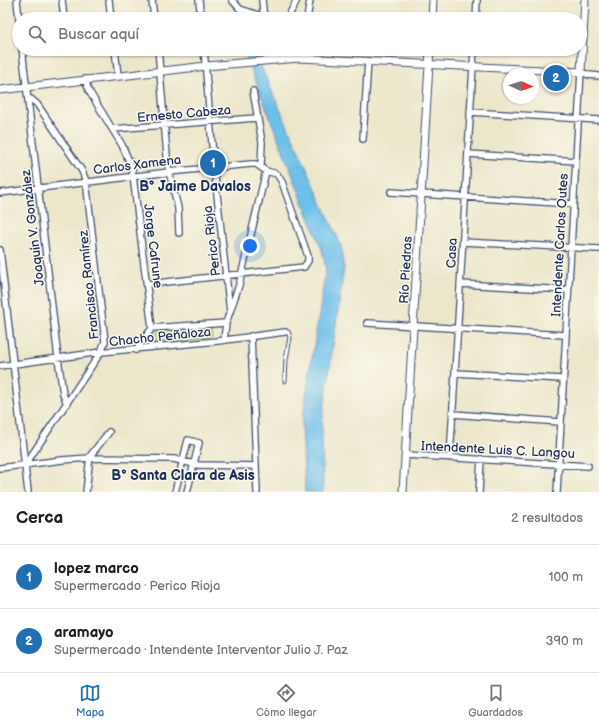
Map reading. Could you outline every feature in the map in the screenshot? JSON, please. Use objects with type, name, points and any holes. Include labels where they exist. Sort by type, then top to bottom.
[{"type":"street","points":[[17,0],[18,12]]},
{"type":"street","points":[[62,0],[63,12]]},
{"type":"street","points":[[109,0],[110,12]]},
{"type":"street","points":[[152,0],[153,12]]},
{"type":"street","points":[[199,0],[200,12]]},
{"type":"street","points":[[262,0],[263,12]]},
{"type":"street","points":[[291,12],[297,0]]},
{"type":"street","points":[[308,12],[310,0]]},
{"type":"street","points":[[432,12],[433,0]]},
{"type":"street","points":[[476,12],[477,0]]},
{"type":"street","name":"Intendente Carlos Outes","points":[[584,12],[585,0]]},
{"type":"street","points":[[232,1],[240,9],[248,12]]},
{"type":"street","name":"Joaquín V. González","points":[[23,56],[58,358],[63,394],[67,404]]},
{"type":"street","points":[[116,56],[118,76]]},
{"type":"street","name":"Jorge Cafrune","points":[[159,56],[169,172],[178,208],[179,234]]},
{"type":"street","name":"Perico Rioja","points":[[205,56],[209,122],[230,312]]},
{"type":"street","name":"Río Piedras","points":[[403,492],[430,56]]},
{"type":"street","name":"Casa","points":[[450,458],[474,56]]},
{"type":"street","name":"Intendente Carlos Outes","points":[[557,492],[562,379],[581,56]]},
{"type":"street","points":[[0,90],[263,60],[307,58],[581,72],[599,76]]},
{"type":"street","points":[[363,139],[368,61]]},
{"type":"street","name":"Jorge Cafrune","points":[[85,80],[89,91],[130,160],[134,176],[148,284],[152,328]]},
{"type":"street","points":[[148,284],[304,267],[308,261],[308,256],[282,182],[274,172],[266,171],[261,166],[262,142],[256,118],[256,102],[253,91]]},
{"type":"street","name":"Francisco Ramírez","points":[[25,465],[101,352],[105,342],[86,181],[82,171],[37,104],[31,99],[28,99]]},
{"type":"street","points":[[470,112],[599,120]]},
{"type":"street","name":"Ernesto Cabeza","points":[[113,130],[256,118]]},
{"type":"street","points":[[468,154],[576,161]]},
{"type":"street","name":"Carlos Xamena","points":[[0,193],[86,181],[214,167],[251,164],[261,166]]},
{"type":"street","points":[[224,340],[226,322],[230,312],[266,171]]},
{"type":"street","points":[[391,192],[573,204]]},
{"type":"street","points":[[463,242],[599,249]]},
{"type":"street","points":[[0,250],[28,492]]},
{"type":"street","points":[[460,284],[568,290]]},
{"type":"street","points":[[136,350],[152,328],[226,322]]},
{"type":"street","points":[[367,322],[565,335]]},
{"type":"street","name":"Chacho Peñaloza","points":[[0,366],[101,352],[136,350],[285,332]]},
{"type":"street","points":[[251,336],[257,492]]},
{"type":"street","points":[[455,373],[562,379]]},
{"type":"street","points":[[453,414],[560,422]]},
{"type":"street","points":[[86,492],[89,458],[109,432]]},
{"type":"street","points":[[175,492],[188,440],[199,443],[187,492]]},
{"type":"street","name":"Intendente Luis C. Langou","points":[[406,455],[588,466]]},
{"type":"street","points":[[0,468],[89,458],[183,460],[194,464],[256,466]]},
{"type":"street","points":[[479,492],[481,460]]},
{"type":"lane","points":[[285,332],[288,332],[290,337],[286,359],[285,381]]},
{"type":"green space","points":[[213,326],[211,339],[147,346],[145,344],[152,333],[157,330]]},
{"type":"water","points":[[246,56],[256,56],[341,245],[344,268],[322,423],[323,492],[305,492],[302,422],[326,269],[322,250]]},
{"type":"place","name":"aramayo","points":[[556,78]]},
{"type":"place","name":"lopez marco","points":[[213,163]]},
{"type":"district","name":"B° Jaime Davalos","points":[[195,186]]},
{"type":"district","name":"B° Santa Clara de Asis","points":[[183,475]]}]
